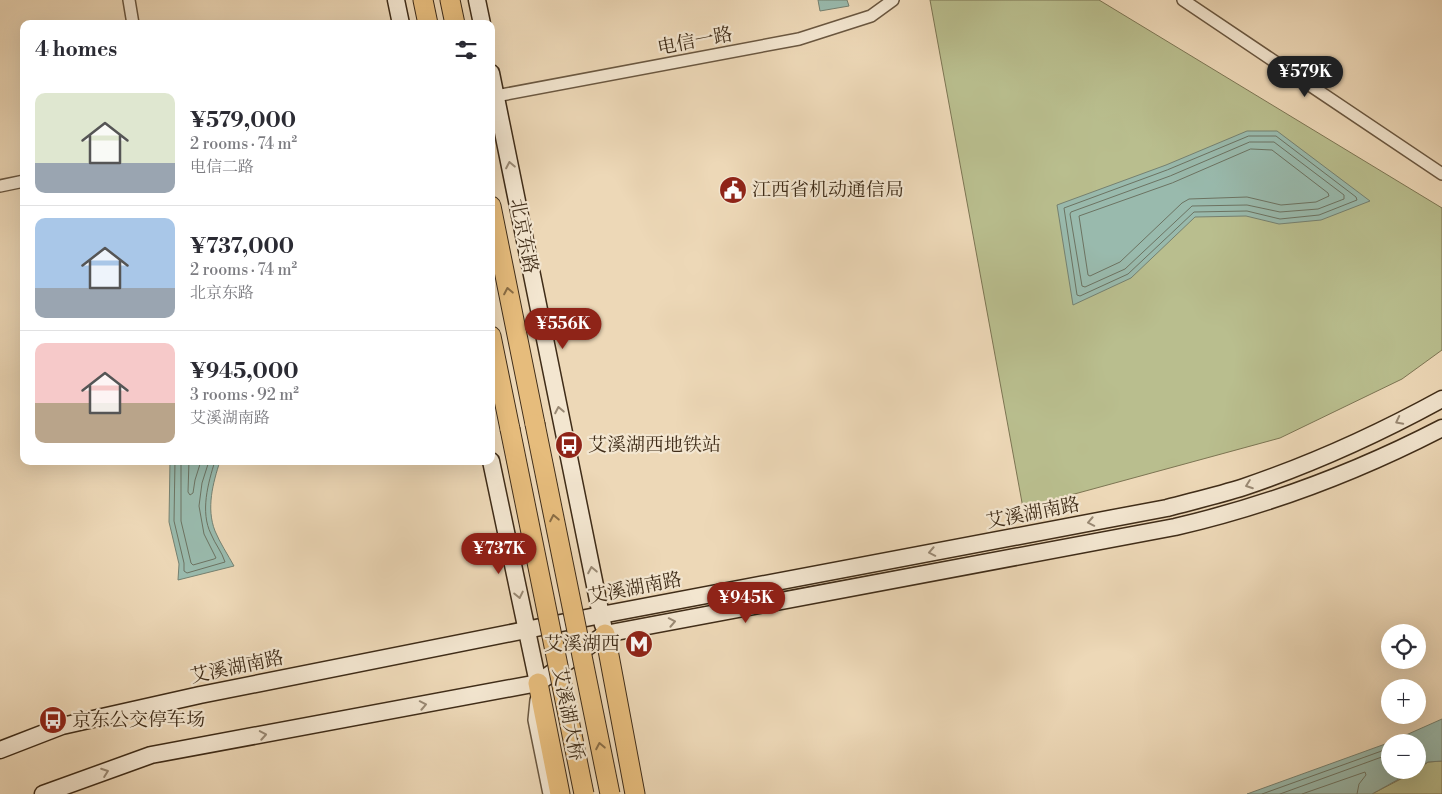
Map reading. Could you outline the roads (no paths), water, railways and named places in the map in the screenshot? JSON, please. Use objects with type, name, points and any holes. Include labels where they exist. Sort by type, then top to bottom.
[{"type":"main road","points":[[396,0],[400,20]]},
{"type":"main road","points":[[423,0],[427,20]]},
{"type":"main road","points":[[450,0],[454,20]]},
{"type":"main road","points":[[477,0],[481,20]]},
{"type":"main road","name":"北京东路","points":[[495,91],[605,634]]},
{"type":"main road","name":"北京东路","points":[[495,226],[535,424]]},
{"type":"main road","name":"艾溪湖大桥","points":[[495,355],[584,794]]},
{"type":"main road","name":"艾溪湖南路","points":[[0,750],[62,726],[210,693],[526,629],[1168,508],[1245,486],[1308,462],[1382,430],[1442,399]]},
{"type":"main road","name":"艾溪湖大桥","points":[[535,424],[610,794]]},
{"type":"main road","points":[[43,794],[151,755],[538,683],[605,634],[1175,527],[1222,516],[1314,486],[1442,428]]},
{"type":"main road","points":[[492,465],[560,794]]},
{"type":"main road","points":[[605,634],[635,794]]},
{"type":"street","points":[[129,0],[132,20]]},
{"type":"street","name":"电信一路","points":[[496,96],[799,39],[871,16],[893,0]]},
{"type":"street","points":[[1183,0],[1442,174]]},
{"type":"street","points":[[0,186],[20,183]]},
{"type":"street","points":[[605,634],[641,794]]},
{"type":"street","points":[[538,683],[534,720],[548,794]]},
{"type":"water","points":[[818,0],[847,0],[849,6],[820,11]]},
{"type":"water","points":[[1247,131],[1277,131],[1370,201],[1321,220],[1279,224],[1246,216],[1195,217],[1131,278],[1073,305],[1057,205],[1166,165]]},
{"type":"water","points":[[170,465],[219,465],[213,487],[212,522],[234,566],[178,580],[179,564],[169,522]]},
{"type":"water","points":[[1442,719],[1442,761],[1426,763],[1426,734],[1408,734]]},
{"type":"water","points":[[1381,746],[1381,779],[1399,779],[1372,794],[1247,794]]},
{"type":"place","name":"江西省机动通信局","points":[[733,190]]},
{"type":"place","name":"艾溪湖西地铁站","points":[[569,445]]},
{"type":"place","name":"艾溪湖西","points":[[639,644]]},
{"type":"place","name":"京东公交停车场","points":[[53,720]]}]
